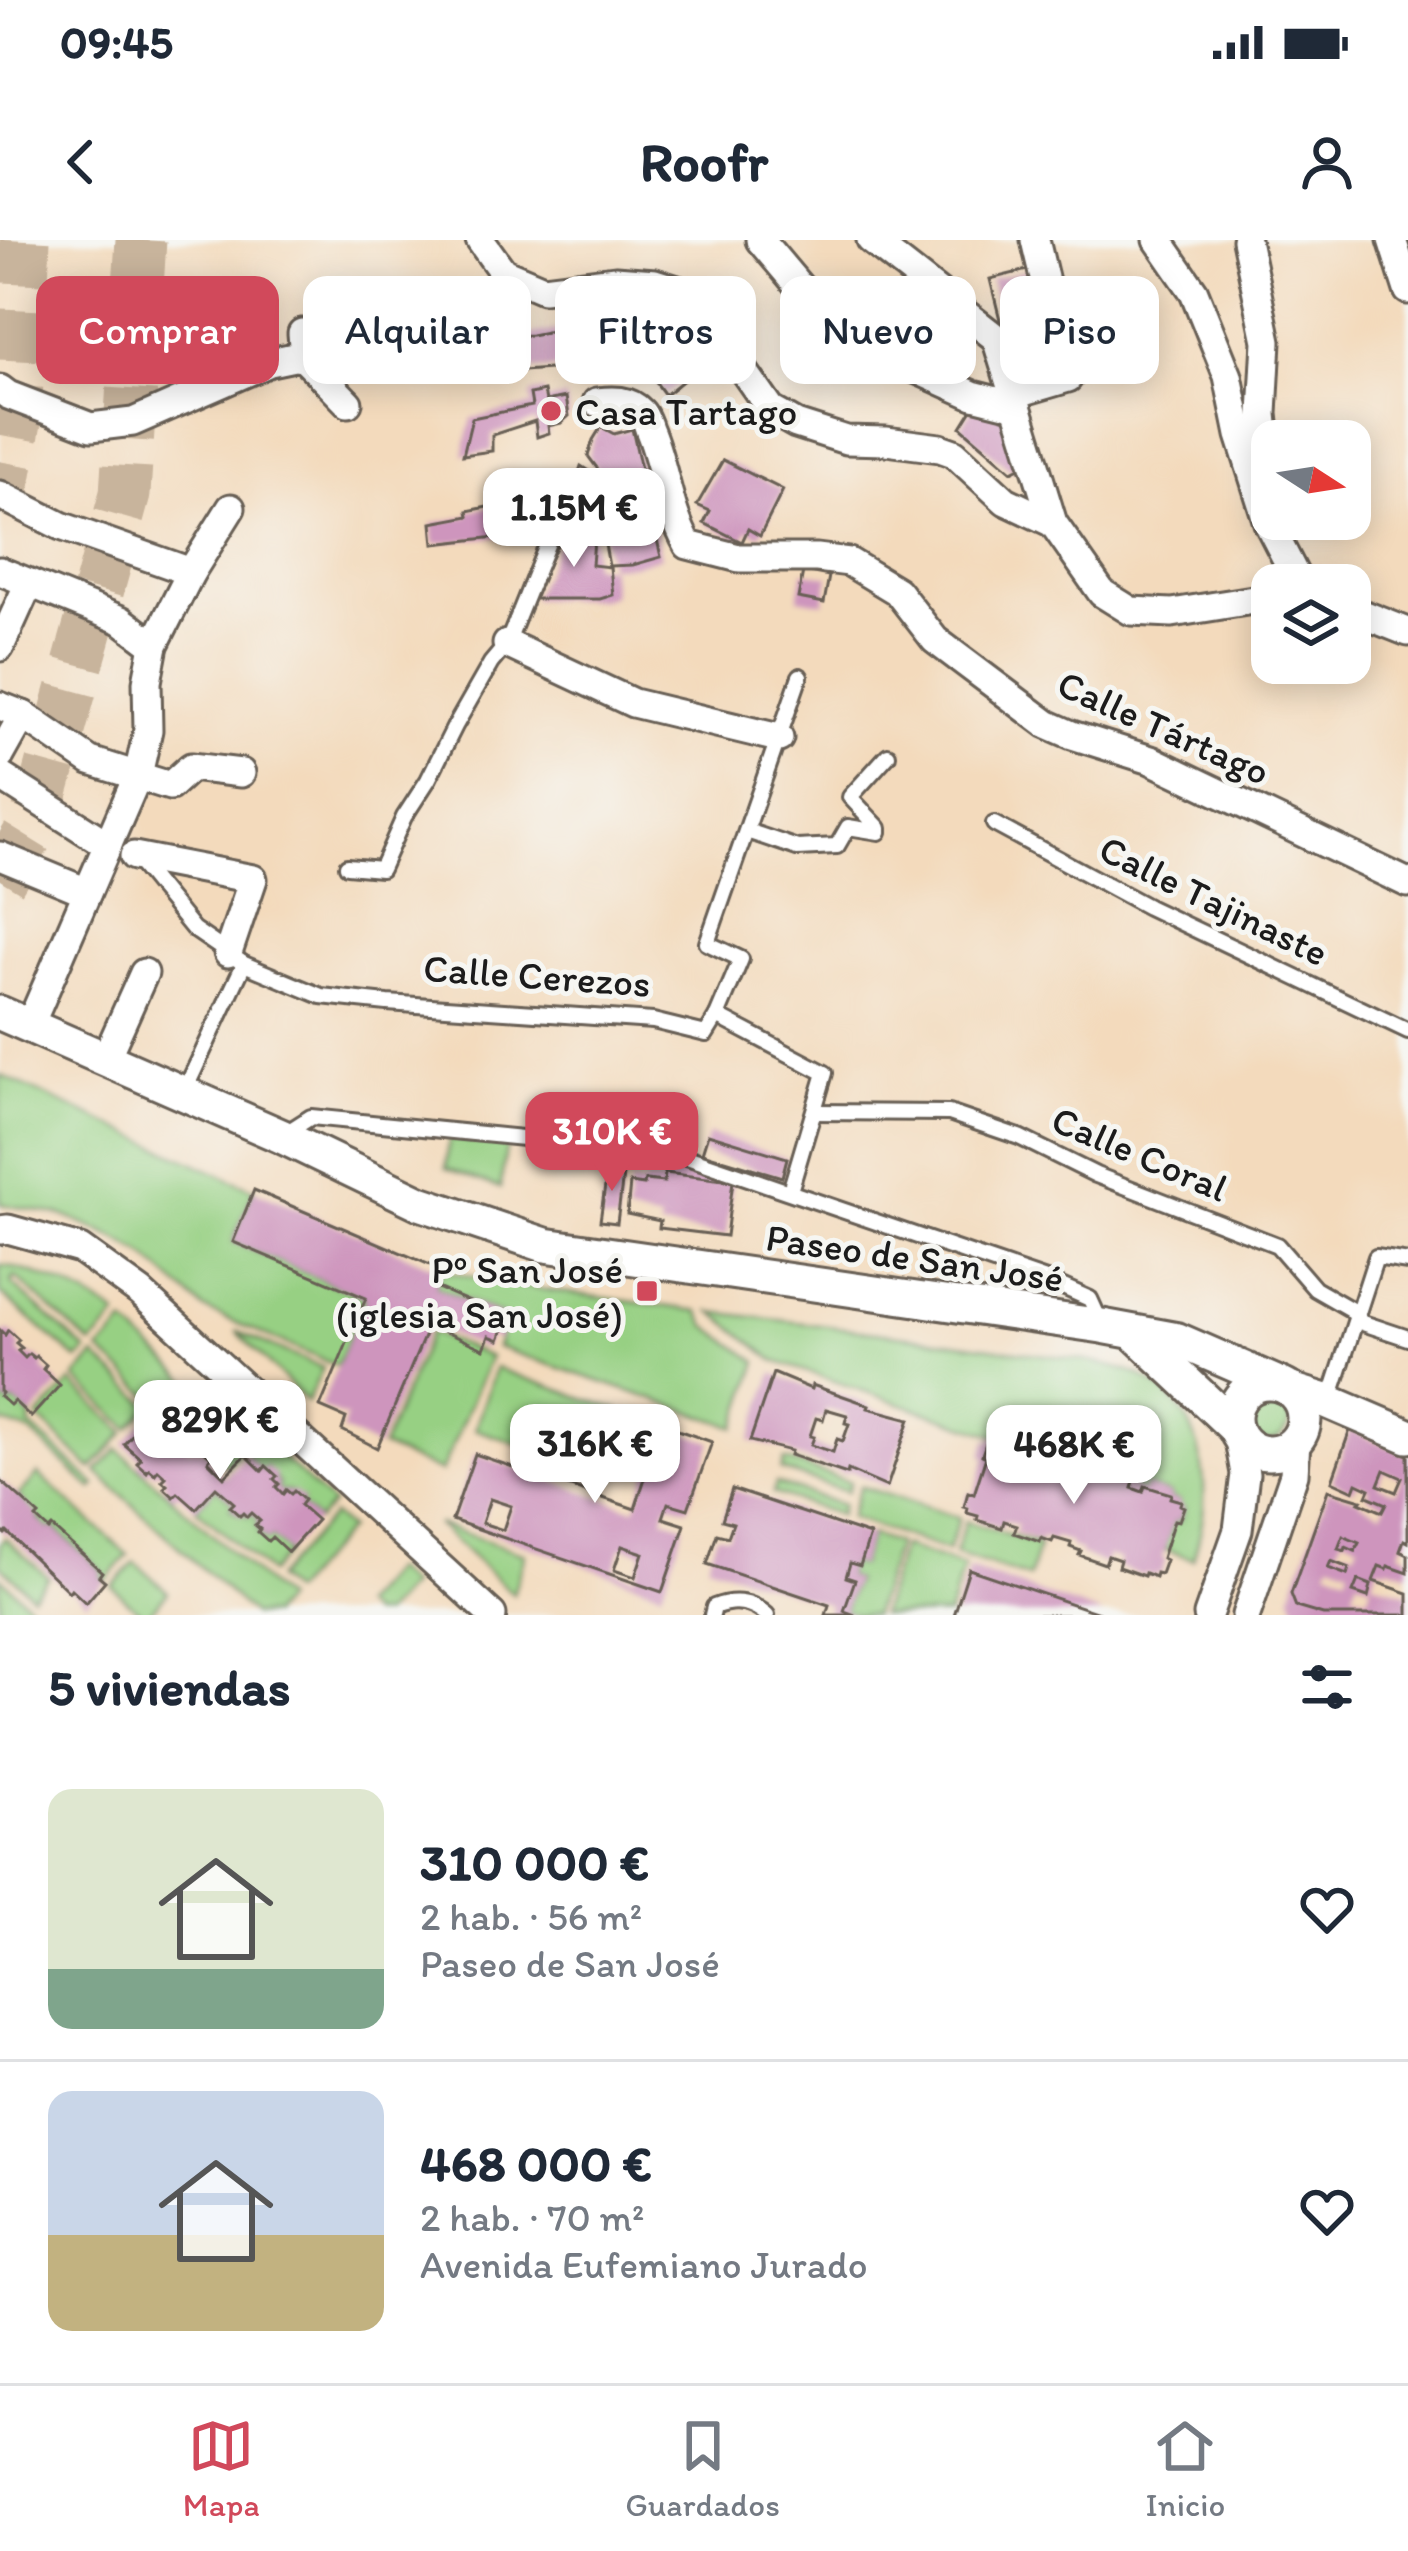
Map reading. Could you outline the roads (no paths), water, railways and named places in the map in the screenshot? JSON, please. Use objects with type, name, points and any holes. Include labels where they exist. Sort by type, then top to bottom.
[{"type":"street","points":[[480,240],[503,272],[543,289],[615,280],[655,283],[693,296],[728,334],[739,364],[771,410],[796,424],[846,440],[886,441],[954,453],[1006,500],[1054,523]]},
{"type":"street","points":[[760,240],[840,335],[973,395],[1016,400],[1068,378],[1035,240]]},
{"type":"street","points":[[871,240],[996,338],[1054,523],[1102,593],[1131,611],[1172,613],[1251,600]]},
{"type":"street","points":[[1158,240],[1194,292],[1228,376],[1251,470]]},
{"type":"street","points":[[1246,240],[1268,341],[1264,420]]},
{"type":"street","points":[[1392,240],[1408,290]]},
{"type":"street","points":[[0,388],[91,427],[133,422],[270,362],[294,357],[303,346],[348,403]]},
{"type":"street","name":"Calle Tártago","points":[[597,402],[616,399],[643,413],[658,449],[678,529],[688,545],[740,558],[817,557],[849,562],[896,591],[935,640],[1047,724],[1151,760],[1408,883]]},
{"type":"street","points":[[0,495],[61,526],[191,572]]},
{"type":"street","points":[[14,1020],[87,892],[121,851],[148,730],[147,682],[154,645],[230,508]]},
{"type":"street","points":[[0,571],[121,620],[154,645]]},
{"type":"street","points":[[4,628],[29,583]]},
{"type":"street","points":[[1371,617],[1408,632]]},
{"type":"street","points":[[507,644],[633,703],[779,738]]},
{"type":"street","points":[[0,756],[11,711],[90,761],[170,786],[191,767],[241,773]]},
{"type":"street","name":"Calle Cerezos","points":[[0,776],[121,851],[253,879],[236,958]]},
{"type":"street","points":[[2,862],[87,892]]},
{"type":"street","points":[[105,1060],[144,973]]},
{"type":"street","name":"Paseo de San José","points":[[14,1020],[281,1136],[420,1203],[544,1245],[1178,1340],[1408,1436]]},
{"type":"street","points":[[0,1230],[80,1249],[141,1293],[492,1615]]},
{"type":"street","points":[[1118,1330],[1244,1443],[1276,1453],[1296,1441]]},
{"type":"street","points":[[1208,1615],[1238,1530],[1244,1474],[1236,1407],[1259,1384],[1286,1387],[1303,1408],[1304,1420],[1296,1441],[1294,1474],[1246,1615]]},
{"type":"lane","points":[[347,866],[381,869],[454,726],[507,644],[549,540],[556,508]]},
{"type":"lane","points":[[790,1192],[825,1073],[717,1016],[741,958],[707,943],[800,676]]},
{"type":"lane","points":[[747,831],[797,848],[837,846],[848,826],[878,832],[850,797],[888,755]]},
{"type":"lane","name":"Calle Tajinaste","points":[[994,824],[1148,907],[1408,1031]]},
{"type":"lane","name":"Calle Cerezos","points":[[121,851],[193,929],[236,958],[321,996],[652,1021],[706,1034],[717,1016]]},
{"type":"lane","points":[[183,1094],[236,958]]},
{"type":"lane","name":"Calle Coral","points":[[814,1112],[949,1113],[1019,1137],[1096,1175],[1277,1245],[1316,1289],[1350,1309],[1363,1323],[1408,1338]]},
{"type":"lane","points":[[281,1136],[311,1117],[656,1149],[1040,1278],[1090,1298],[1118,1330]]},
{"type":"lane","points":[[1329,1402],[1376,1257],[1408,1262]]},
{"type":"lane","points":[[712,1615],[714,1607],[741,1602],[767,1615]]},
{"type":"tunnel","points":[[0,513],[16,422],[25,240]]},
{"type":"tunnel","points":[[0,880],[34,825],[125,494],[141,240]]},
{"type":"place","name":"Casa Tartago","points":[[551,411]]},
{"type":"place","name":"Pº San José (iglesia San José)","points":[[647,1291]]}]
